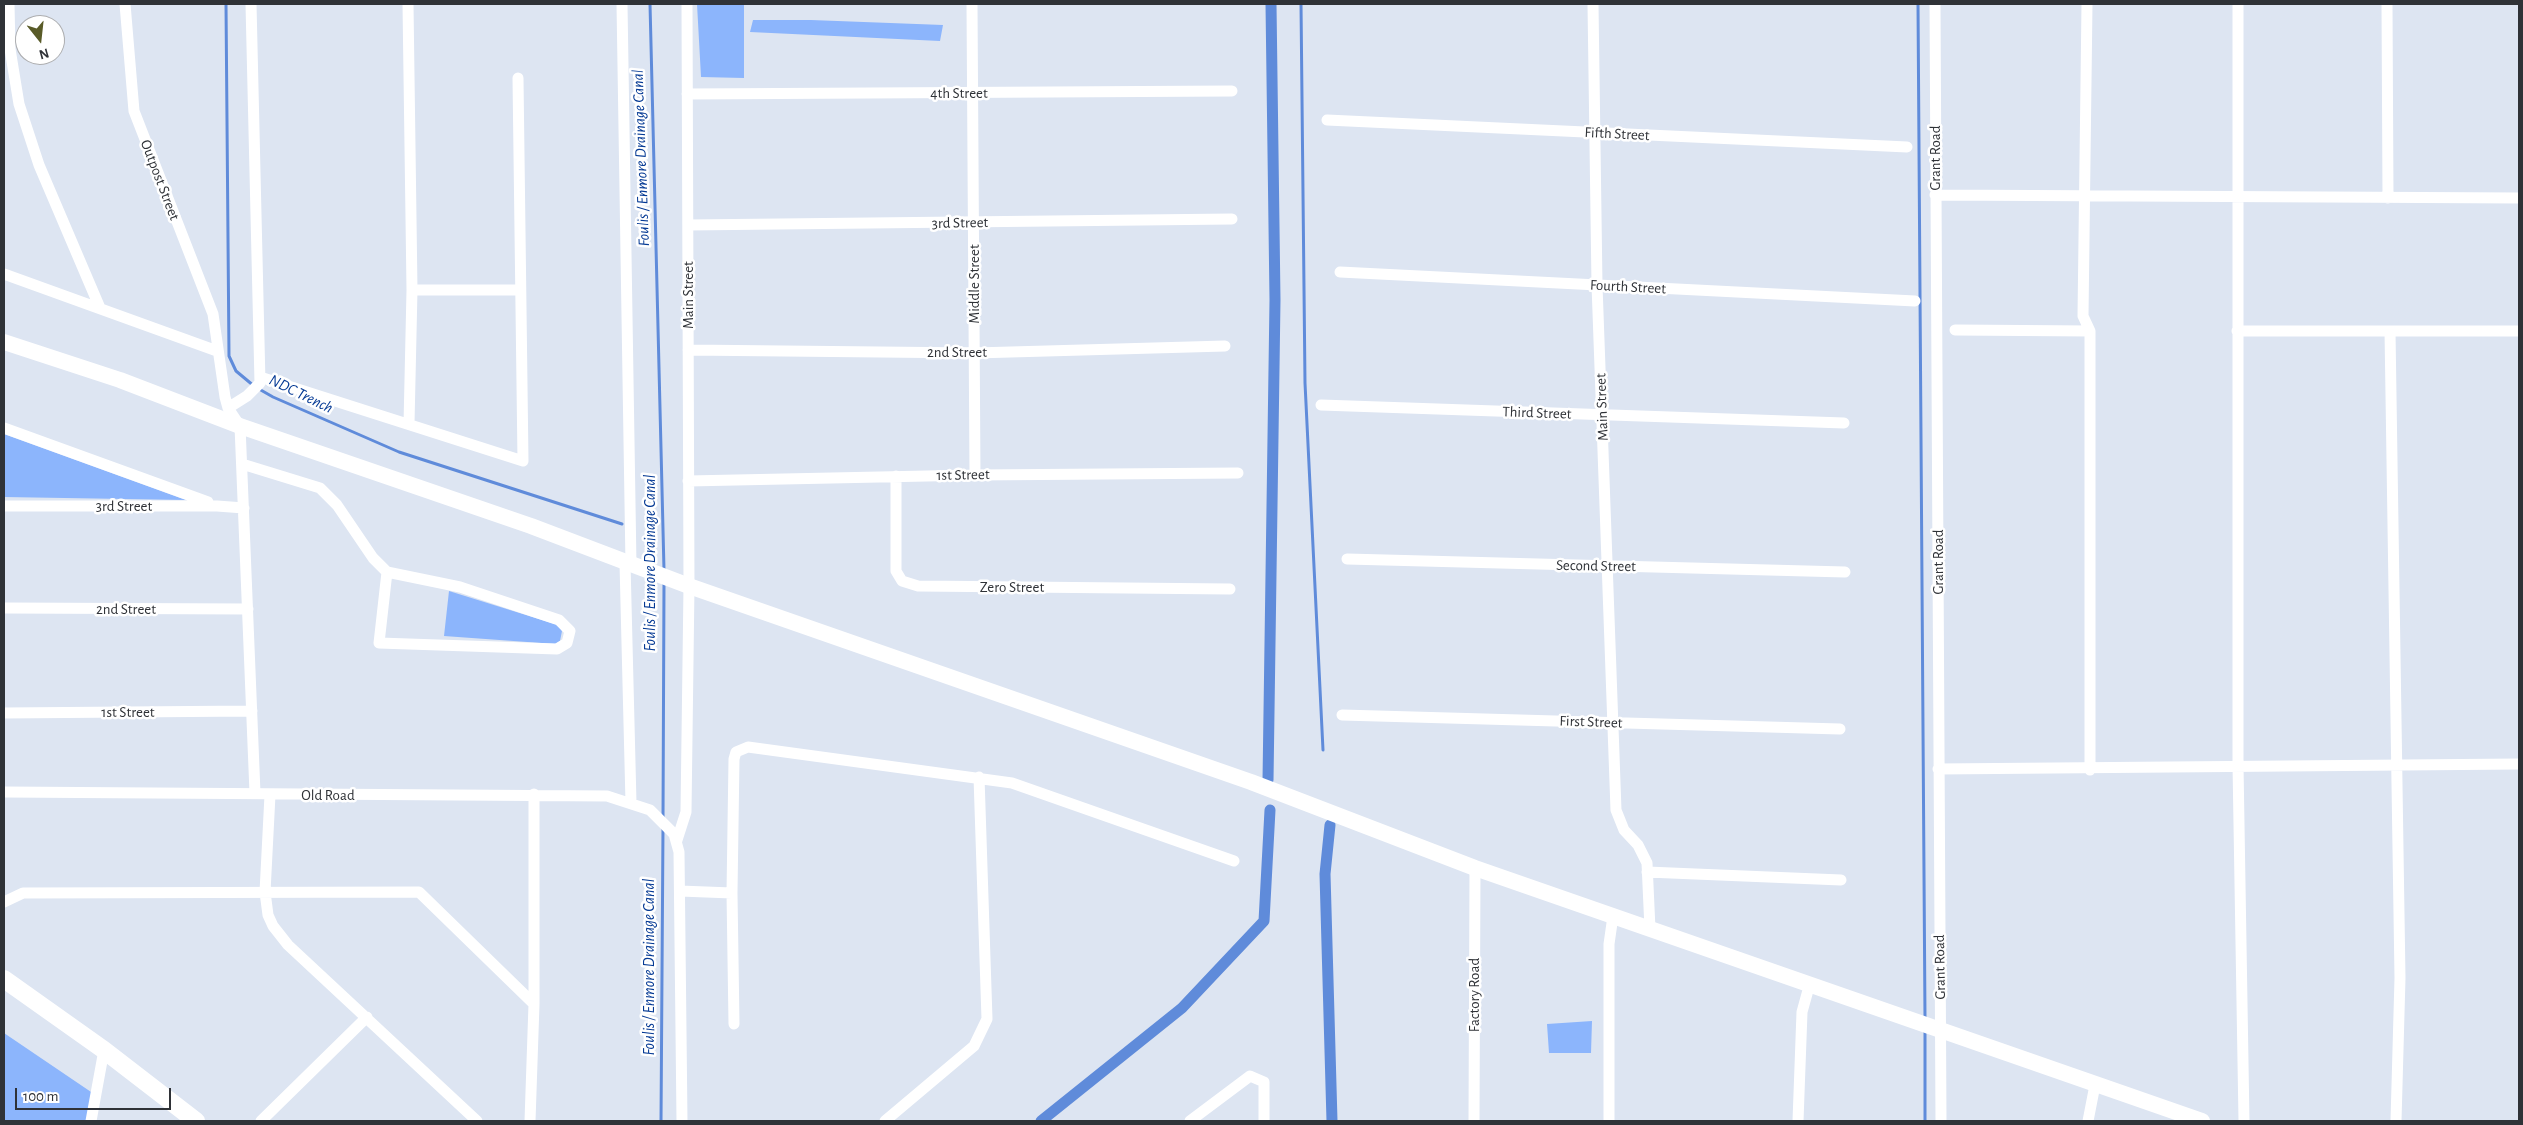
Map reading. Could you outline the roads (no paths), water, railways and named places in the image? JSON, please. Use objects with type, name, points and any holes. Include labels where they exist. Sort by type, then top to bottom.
[{"type":"main road","points":[[4,342],[120,380],[240,426],[531,526],[649,572],[1269,789],[1615,922],[1650,929],[1808,988],[1941,1029],[2095,1085],[2202,1121]]},
{"type":"main road","points":[[4,979],[104,1050],[196,1121]]},
{"type":"street","points":[[9,4],[10,49],[19,104],[39,164],[100,308]]},
{"type":"street","name":"Outpost Street","points":[[125,4],[134,111],[213,314],[217,351],[228,408]]},
{"type":"street","points":[[251,4],[260,380],[247,396],[228,408],[240,426],[255,793]]},
{"type":"street","points":[[408,4],[412,290],[409,424]]},
{"type":"street","points":[[622,4],[631,803]]},
{"type":"street","name":"Main Street","points":[[675,837],[686,812],[689,586],[687,4]]},
{"type":"street","name":"Middle Street","points":[[972,4],[975,475]]},
{"type":"street","name":"Main Street","points":[[1593,4],[1598,285],[1616,810],[1624,830],[1638,845],[1647,863],[1647,872]]},
{"type":"street","name":"Grant Road","points":[[1935,4],[1941,1121]]},
{"type":"street","points":[[2086,4],[2083,316],[2090,331],[2090,770]]},
{"type":"street","points":[[2238,4],[2238,765],[2244,1121]]},
{"type":"street","points":[[2387,4],[2388,198]]},
{"type":"street","points":[[260,380],[409,424],[523,461],[518,78]]},
{"type":"street","name":"4th Street","points":[[687,94],[1232,91]]},
{"type":"street","name":"Fifth Street","points":[[1327,120],[1907,147]]},
{"type":"street","points":[[1935,195],[2239,195],[2519,198]]},
{"type":"street","name":"3rd Street","points":[[688,226],[1232,219]]},
{"type":"street","name":"Fourth Street","points":[[1340,272],[1915,301]]},
{"type":"street","points":[[4,274],[217,351]]},
{"type":"street","points":[[412,290],[520,290]]},
{"type":"street","points":[[1955,330],[2090,331]]},
{"type":"street","points":[[2237,331],[2519,331]]},
{"type":"street","points":[[2390,331],[2395,765],[2400,978],[2396,1121]]},
{"type":"street","name":"2nd Street","points":[[688,350],[975,353],[1225,346]]},
{"type":"street","name":"Third Street","points":[[1321,405],[1844,423]]},
{"type":"street","points":[[4,428],[217,506]]},
{"type":"street","points":[[242,464],[320,488],[337,505],[373,558],[387,572],[460,587],[559,620],[570,631],[567,643],[557,649],[379,643],[387,572]]},
{"type":"street","name":"1st Street","points":[[688,481],[896,476],[1238,473]]},
{"type":"street","name":"Zero Street","points":[[896,476],[896,571],[902,581],[910,584],[918,586],[1230,589]]},
{"type":"street","name":"3rd Street","points":[[4,506],[217,506],[244,508]]},
{"type":"street","name":"Second Street","points":[[1346,559],[1845,572]]},
{"type":"street","name":"2nd Street","points":[[4,608],[248,609]]},
{"type":"street","name":"1st Street","points":[[4,712],[252,711]]},
{"type":"street","name":"First Street","points":[[1342,715],[1840,729]]},
{"type":"street","points":[[734,1024],[732,893],[736,752],[748,747],[1012,783],[1234,861]]},
{"type":"street","points":[[1938,769],[2090,770],[2238,765],[2519,764]]},
{"type":"street","points":[[885,1121],[974,1046],[987,1019],[979,777]]},
{"type":"street","name":"Old Road","points":[[4,792],[255,793],[270,795],[534,794],[607,796],[650,810],[675,837]]},
{"type":"street","points":[[530,1121],[534,1004],[534,794]]},
{"type":"street","points":[[270,795],[265,892],[268,915],[280,936],[477,1121]]},
{"type":"street","points":[[675,837],[680,891],[682,1121]]},
{"type":"street","name":"Factory Road","points":[[1474,1121],[1475,868]]},
{"type":"street","points":[[1650,929],[1647,872],[1841,880]]},
{"type":"street","points":[[680,891],[732,893]]},
{"type":"street","points":[[4,902],[23,893],[419,892],[534,1004]]},
{"type":"street","points":[[1609,1121],[1609,944],[1615,922]]},
{"type":"street","points":[[1798,1121],[1802,1012],[1808,988]]},
{"type":"street","points":[[261,1121],[367,1017]]},
{"type":"street","points":[[91,1121],[104,1050]]},
{"type":"street","points":[[1190,1121],[1250,1076],[1264,1082],[1264,1121]]},
{"type":"street","points":[[2088,1121],[2095,1085]]},
{"type":"waterway","name":"NDC Trench","points":[[226,4],[229,356],[236,371],[254,386]]},
{"type":"waterway","name":"Foulis / Enmore Drainage Canal","points":[[650,4],[664,570]]},
{"type":"waterway","points":[[1268,780],[1275,300],[1271,4]]},
{"type":"waterway","points":[[1301,4],[1305,383],[1323,750]]},
{"type":"waterway","points":[[1918,4],[1925,1018]]},
{"type":"waterway","name":"NDC Trench","points":[[259,389],[273,397],[399,452],[622,524]]},
{"type":"waterway","name":"Foulis / Enmore Drainage Canal","points":[[663,818],[664,582]]},
{"type":"waterway","points":[[1041,1121],[1182,1008],[1264,921],[1270,810]]},
{"type":"waterway","points":[[1330,825],[1325,874],[1332,1121]]},
{"type":"waterway","name":"Foulis / Enmore Drainage Canal","points":[[661,1121],[663,827]]},
{"type":"waterway","points":[[1925,1029],[1925,1121]]}]
